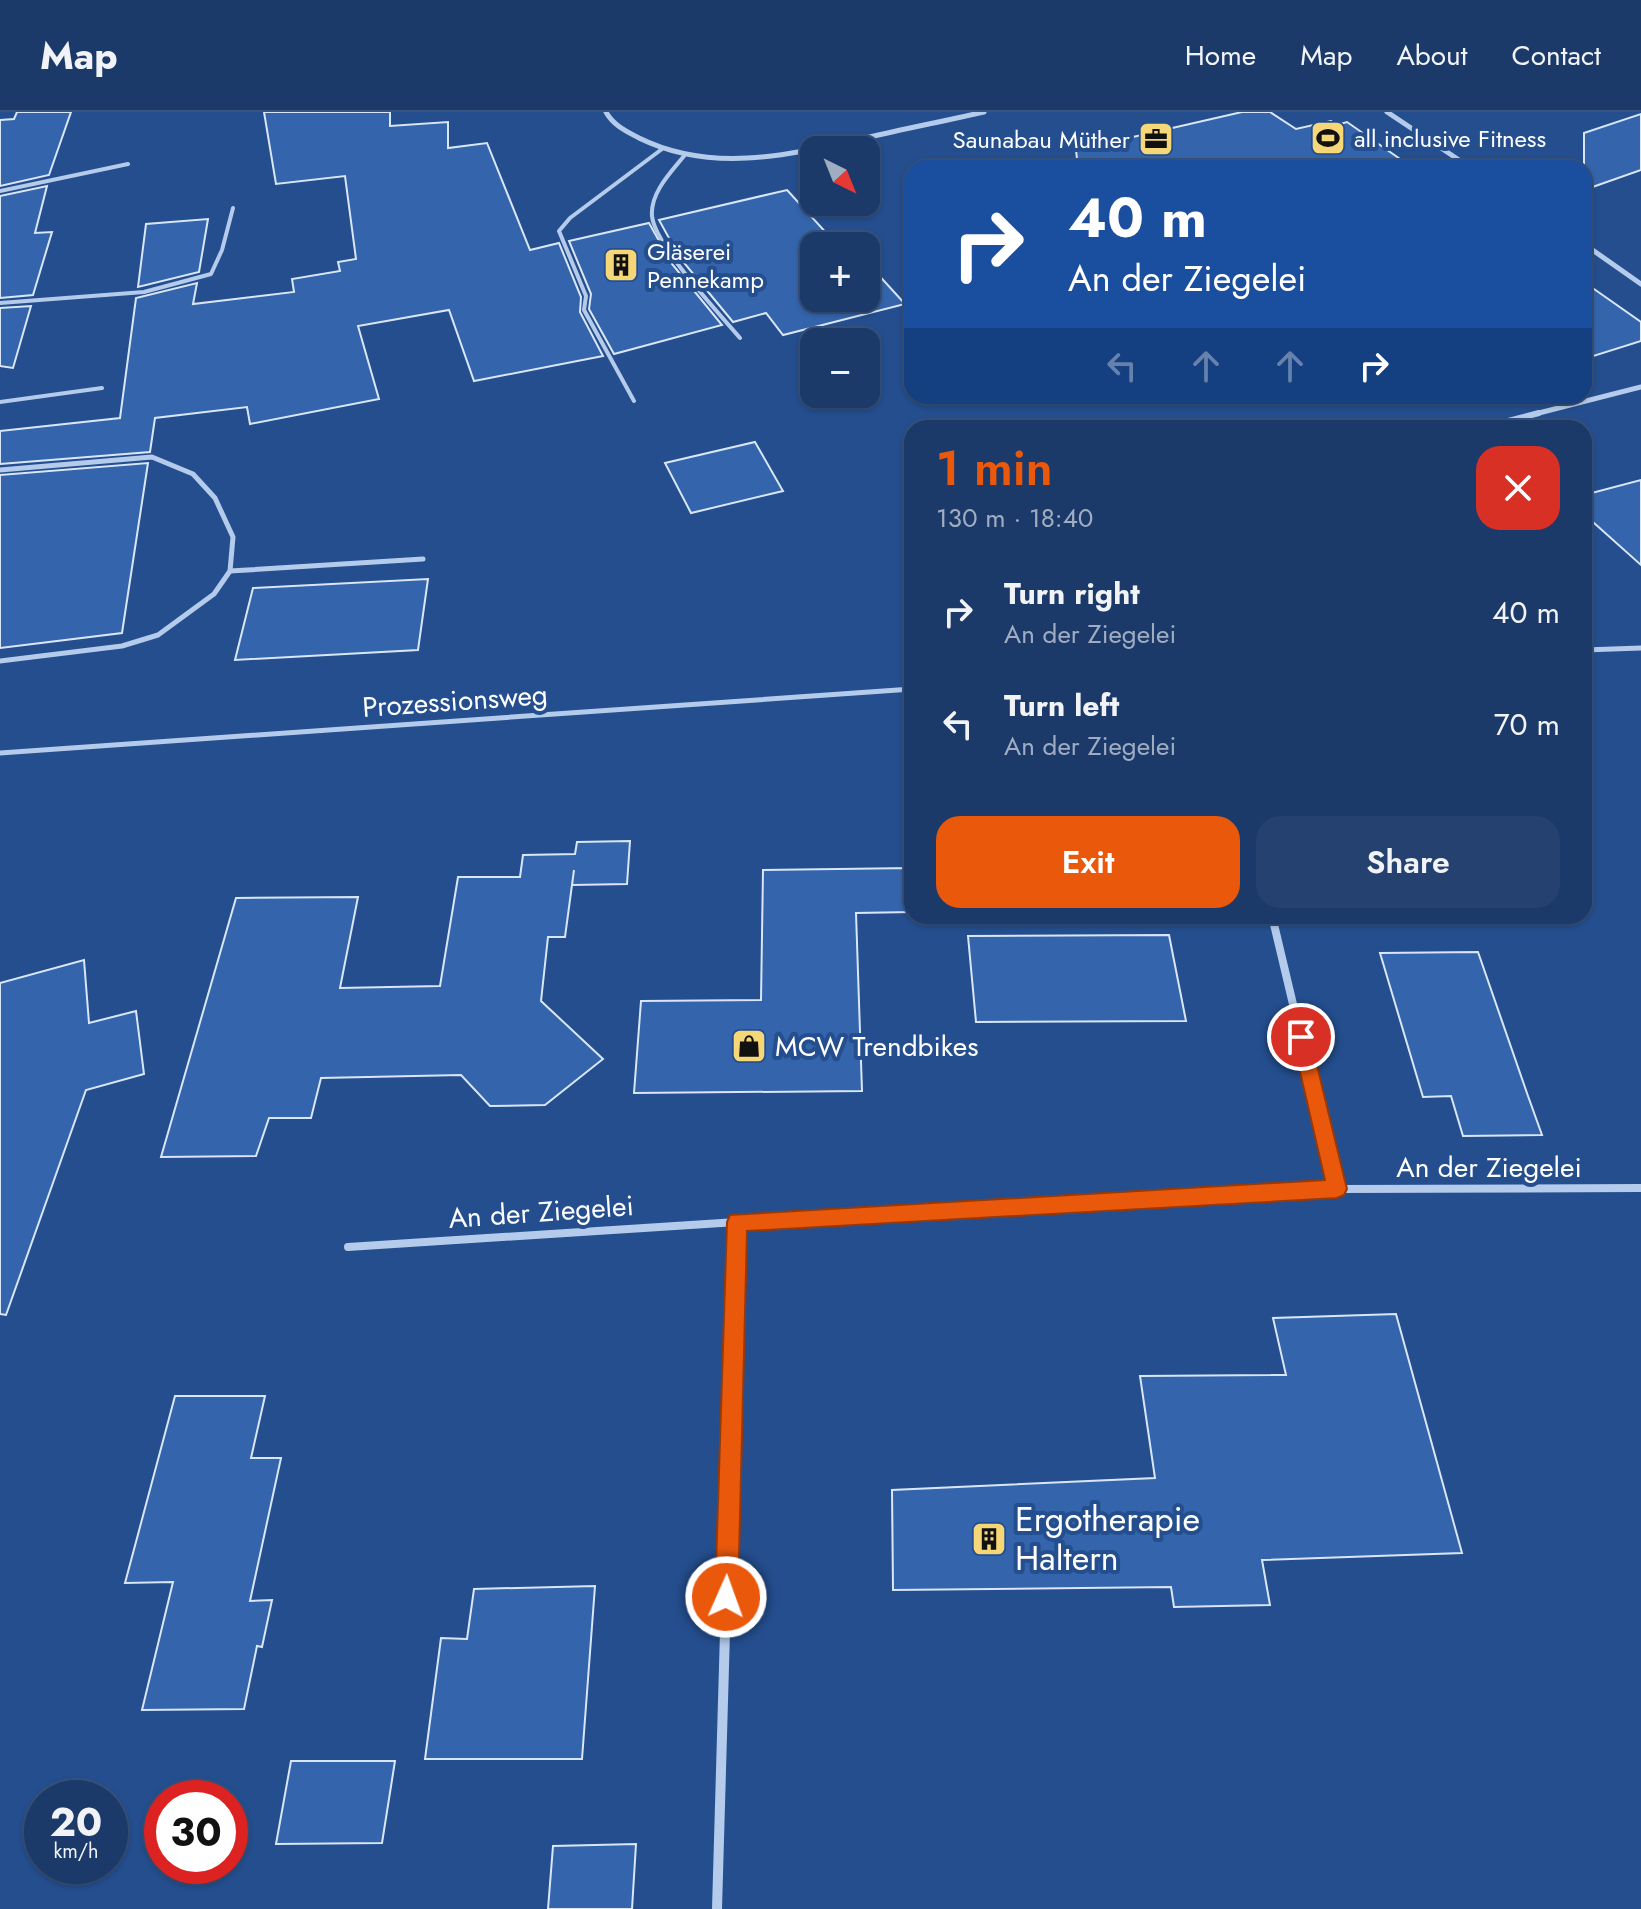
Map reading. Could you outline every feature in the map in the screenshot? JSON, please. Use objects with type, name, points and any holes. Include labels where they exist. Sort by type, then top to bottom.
[{"type":"street","points":[[606,112],[609,120],[639,140],[684,156],[770,158],[984,112]]},
{"type":"street","points":[[1387,112],[1459,160]]},
{"type":"street","points":[[1592,250],[1641,284]]},
{"type":"street","points":[[1592,400],[1641,387]]},
{"type":"street","points":[[1512,420],[1575,404]]},
{"type":"street","points":[[1274,924],[1337,1189]]},
{"type":"street","name":"An der Ziegelei","points":[[348,1247],[1337,1189],[1641,1188]]},
{"type":"street","points":[[717,1909],[737,1222]]},
{"type":"lane","points":[[634,401],[584,310],[586,296],[559,231],[570,218],[662,149]]},
{"type":"lane","points":[[684,156],[665,178],[653,204],[652,220],[683,268],[740,338]]},
{"type":"lane","points":[[0,191],[128,164]]},
{"type":"lane","points":[[0,303],[144,292],[211,274],[222,250],[233,208]]},
{"type":"lane","points":[[0,402],[102,388]]},
{"type":"lane","points":[[0,470],[138,457],[173,463],[193,474],[215,498],[233,537],[230,571],[214,594],[158,635],[122,646],[0,661]]},
{"type":"lane","points":[[230,571],[423,559]]},
{"type":"lane","points":[[1592,650],[1641,648]]},
{"type":"lane","name":"Prozessionsweg","points":[[0,753],[904,690]]},
{"type":"building","points":[[17,112],[71,112],[49,175],[0,186],[0,120],[14,119]]},
{"type":"building","points":[[264,112],[390,112],[390,126],[448,122],[448,148],[487,143],[530,250],[559,243],[581,297],[580,312],[603,356],[474,381],[449,310],[358,326],[379,399],[250,424],[247,407],[155,418],[150,452],[0,464],[0,431],[120,418],[136,298],[197,283],[193,304],[294,292],[292,279],[340,271],[338,262],[356,259],[345,176],[276,184]]},
{"type":"building","points":[[1242,112],[1270,112],[1296,129],[1331,121],[1337,125],[1347,122],[1402,160],[1077,160],[1076,150]]},
{"type":"building","points":[[1641,114],[1641,170],[1592,187],[1592,160],[1584,160],[1584,133]]},
{"type":"building","points":[[47,186],[35,233],[52,232],[33,295],[0,298],[0,196]]},
{"type":"building","points":[[787,190],[800,204],[800,216],[811,216],[825,232],[800,232],[800,312],[874,312],[800,328],[800,331],[783,335],[766,313],[733,322],[680,258],[659,220]]},
{"type":"building","points":[[208,219],[199,272],[138,287],[146,224]]},
{"type":"building","points":[[649,223],[672,264],[722,325],[614,354],[589,309],[591,294],[569,241]]},
{"type":"building","points":[[880,276],[904,303],[880,310]]},
{"type":"building","points":[[1592,288],[1641,322],[1641,341],[1592,356]]},
{"type":"building","points":[[31,306],[13,368],[0,366],[0,308]]},
{"type":"building","points":[[755,442],[783,491],[691,513],[665,463]]},
{"type":"building","points":[[148,463],[122,633],[0,648],[0,475]]},
{"type":"building","points":[[1641,480],[1641,565],[1592,521],[1592,493]]},
{"type":"building","points":[[428,579],[418,650],[235,660],[253,588]]},
{"type":"building","points":[[630,841],[627,884],[572,885],[574,870],[565,937],[548,937],[541,1001],[603,1059],[545,1105],[490,1106],[461,1075],[321,1078],[311,1118],[269,1118],[256,1156],[161,1157],[236,898],[358,897],[340,988],[440,986],[458,877],[520,877],[523,855],[575,854],[577,842]]},
{"type":"building","points":[[904,868],[904,912],[856,913],[862,1091],[634,1093],[641,1001],[761,1000],[763,870]]},
{"type":"building","points":[[1169,935],[1186,1021],[976,1022],[968,936]]},
{"type":"building","points":[[1478,952],[1542,1135],[1463,1136],[1451,1096],[1423,1097],[1380,953]]},
{"type":"building","points":[[84,960],[89,1023],[136,1011],[144,1074],[86,1090],[6,1315],[0,1314],[0,983]]},
{"type":"building","points":[[1396,1314],[1462,1553],[1262,1560],[1270,1605],[1174,1607],[1171,1587],[893,1590],[892,1490],[1155,1478],[1140,1376],[1286,1375],[1273,1318]]},
{"type":"building","points":[[175,1396],[265,1396],[251,1458],[281,1458],[250,1601],[272,1600],[262,1647],[257,1646],[244,1709],[142,1710],[173,1582],[125,1583]]},
{"type":"building","points":[[595,1586],[582,1759],[425,1759],[441,1638],[467,1639],[474,1589]]},
{"type":"building","points":[[291,1761],[395,1761],[382,1843],[276,1844]]},
{"type":"building","points":[[636,1844],[632,1909],[548,1909],[553,1846]]},
{"type":"place","name":"all inclusive Fitness","points":[[1328,138]]},
{"type":"place","name":"Saunabau Müther","points":[[1156,139]]},
{"type":"place","name":"Gläserei Pennekamp","points":[[621,265]]},
{"type":"place","name":"MCW Trendbikes","points":[[749,1046]]},
{"type":"place","name":"Ergotherapie Haltern","points":[[989,1539]]},
{"type":"route","points":[[726,1597],[737,1222],[1337,1189],[1301,1037]]}]
